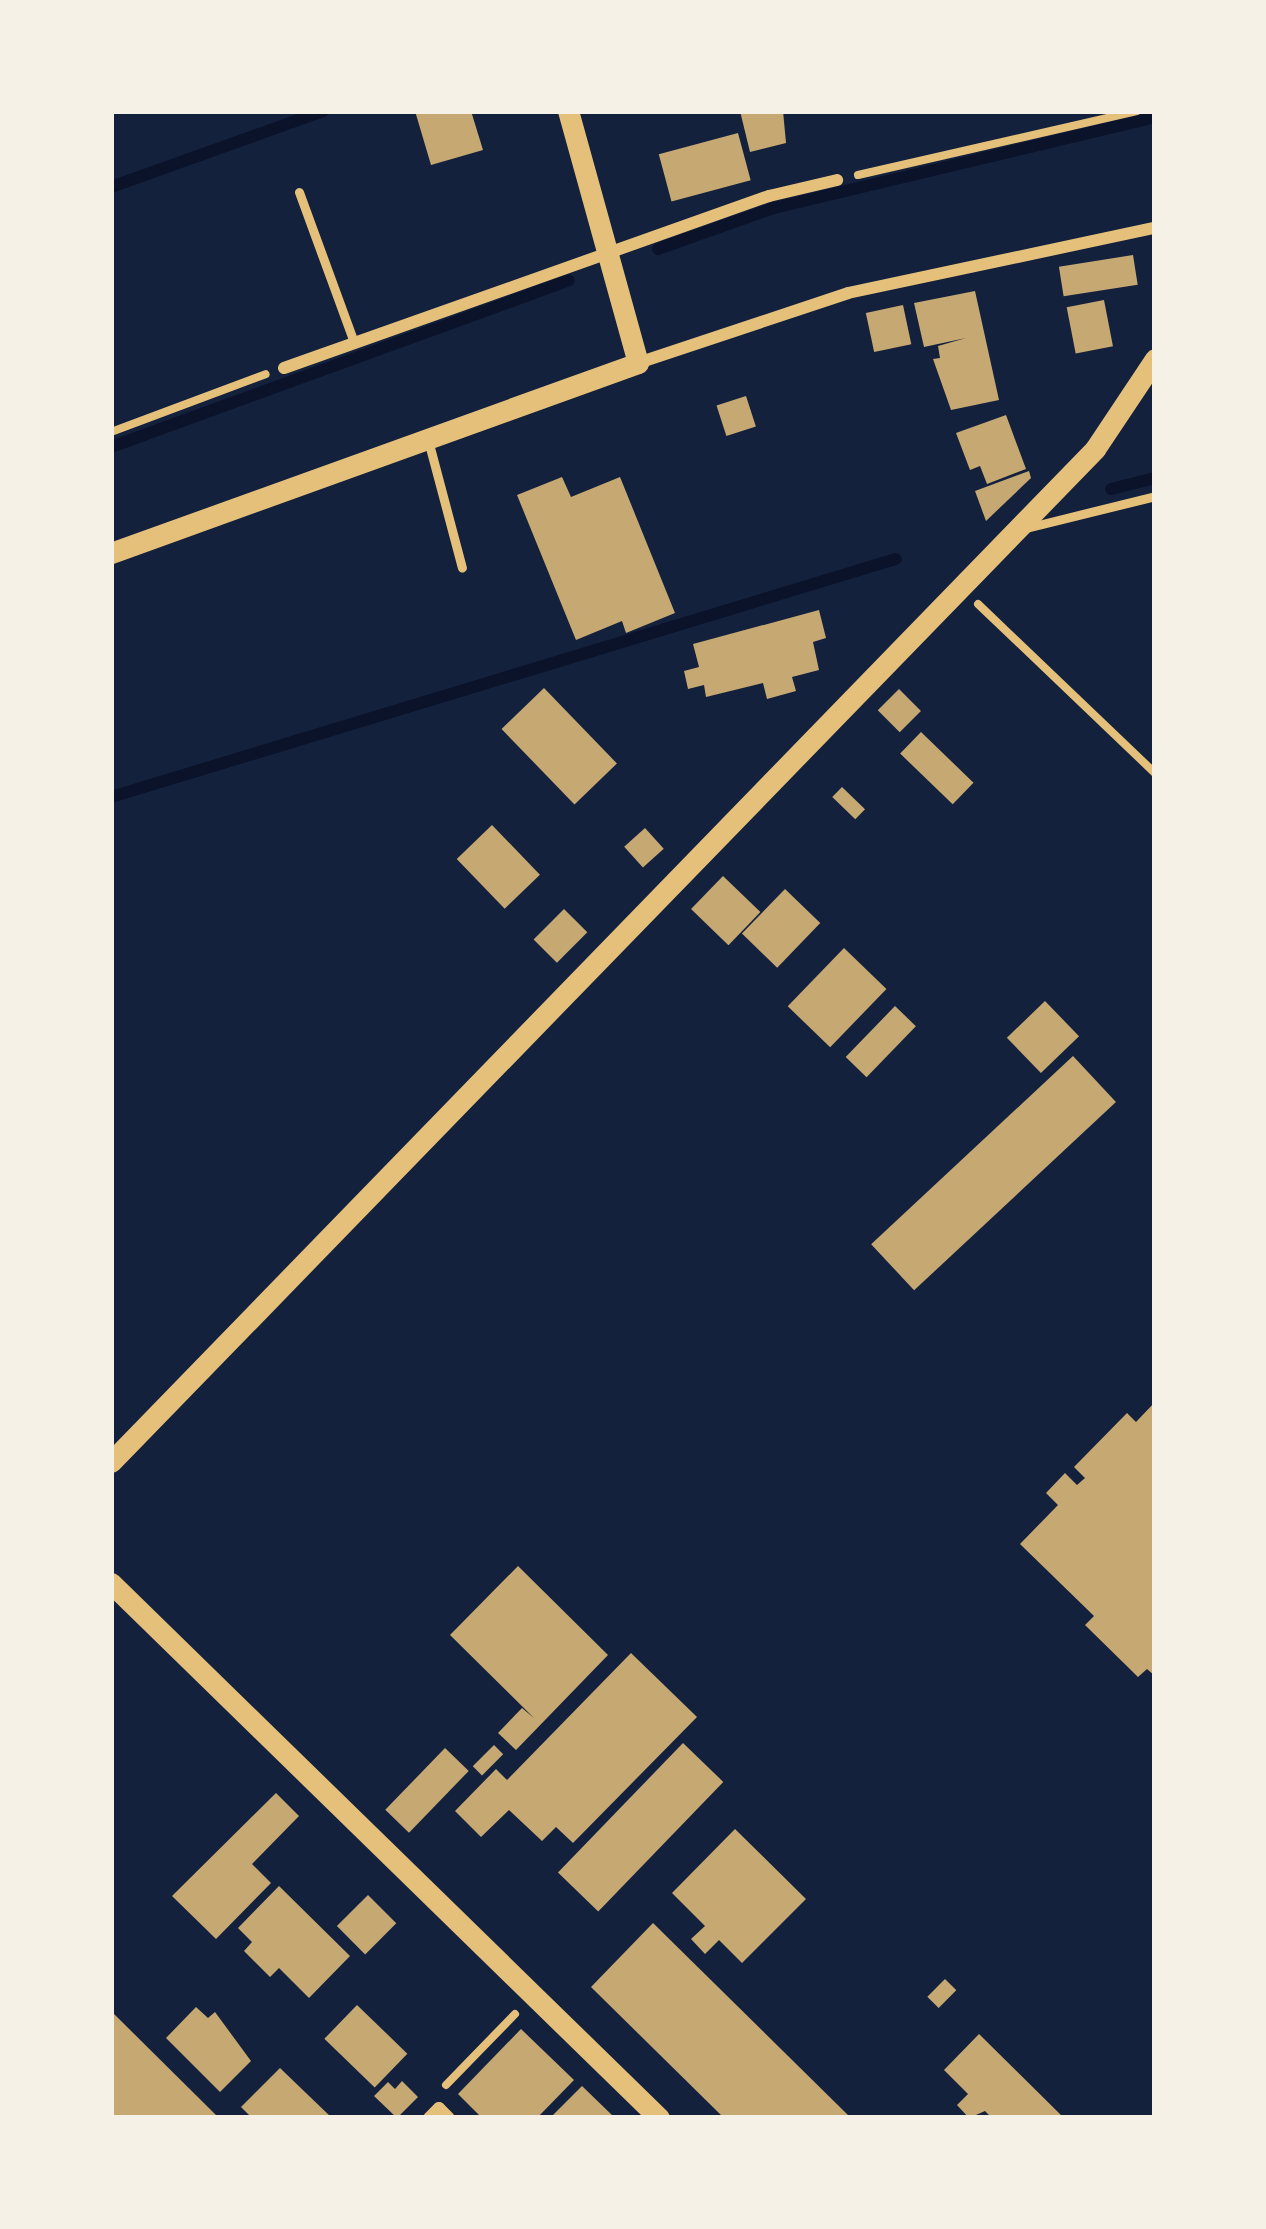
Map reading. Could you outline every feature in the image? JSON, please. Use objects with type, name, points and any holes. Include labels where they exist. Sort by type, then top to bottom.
[{"type":"street","points":[[568,111],[638,363]]},
{"type":"street","points":[[284,368],[609,251],[837,180]]},
{"type":"street","points":[[111,553],[428,437],[848,293],[1155,227]]},
{"type":"street","points":[[111,1462],[1095,448],[1155,359]]},
{"type":"street","points":[[111,1583],[659,2118]]},
{"type":"lane","points":[[299,192],[354,343]]},
{"type":"lane","points":[[428,437],[462,568]]},
{"type":"lane","points":[[1016,531],[1155,496]]},
{"type":"path","points":[[837,180],[1137,111]]},
{"type":"path","points":[[111,432],[284,368]]},
{"type":"path","points":[[961,587],[1155,773]]},
{"type":"path","points":[[439,2115],[442,2089],[533,1996]]},
{"type":"building","points":[[415,111],[471,111],[483,150],[431,165]]},
{"type":"building","points":[[740,111],[783,111],[786,143],[750,152]]},
{"type":"building","points":[[738,133],[751,180],[671,202],[659,154]]},
{"type":"building","points":[[1133,255],[1138,285],[1064,296],[1059,267]]},
{"type":"building","points":[[975,291],[999,400],[951,410],[933,359],[940,358],[938,346],[966,338],[924,347],[914,303]]},
{"type":"building","points":[[1104,300],[1113,346],[1076,353],[1067,307]]},
{"type":"building","points":[[903,305],[911,344],[874,352],[866,313]]},
{"type":"building","points":[[746,396],[756,426],[726,436],[717,406]]},
{"type":"building","points":[[1006,415],[1026,469],[987,484],[980,466],[970,470],[956,433]]},
{"type":"building","points":[[1029,471],[1031,478],[986,521],[975,491]]},
{"type":"building","points":[[562,477],[571,497],[620,477],[675,613],[626,633],[622,621],[576,640],[517,495]]},
{"type":"building","points":[[819,610],[826,638],[813,642],[819,670],[792,677],[796,691],[767,699],[763,683],[706,697],[704,685],[688,689],[684,671],[699,667],[693,644]]},
{"type":"building","points":[[544,688],[617,764],[574,805],[502,729]]},
{"type":"building","points":[[899,689],[921,711],[900,732],[878,710]]},
{"type":"building","points":[[921,732],[974,783],[953,804],[900,754]]},
{"type":"building","points":[[842,787],[865,809],[855,819],[832,797]]},
{"type":"building","points":[[492,825],[540,875],[505,909],[457,859]]},
{"type":"building","points":[[645,828],[664,849],[643,868],[624,847]]},
{"type":"building","points":[[723,876],[760,912],[728,945],[691,909]]},
{"type":"building","points":[[785,889],[820,923],[777,968],[742,934]]},
{"type":"building","points":[[564,909],[587,932],[557,963],[534,939]]},
{"type":"building","points":[[844,948],[886,989],[830,1047],[788,1006]]},
{"type":"building","points":[[1045,1001],[1079,1036],[1041,1073],[1007,1038]]},
{"type":"building","points":[[895,1006],[916,1026],[867,1077],[846,1057]]},
{"type":"building","points":[[1073,1056],[1116,1102],[914,1290],[871,1244]]},
{"type":"building","points":[[1155,1402],[1155,1676],[1147,1669],[1138,1677],[1085,1625],[1094,1616],[1020,1544],[1058,1505],[1046,1493],[1065,1473],[1077,1485],[1085,1478],[1074,1467],[1127,1413],[1136,1422]]},
{"type":"building","points":[[518,1566],[608,1655],[516,1750],[498,1733],[522,1708],[534,1718],[450,1635]]},
{"type":"building","points":[[631,1653],[697,1717],[573,1843],[556,1827],[542,1841],[509,1810],[481,1837],[455,1811],[496,1769],[507,1780]]},
{"type":"building","points":[[683,1743],[723,1782],[598,1911],[558,1872]]},
{"type":"building","points":[[494,1745],[503,1754],[482,1775],[473,1766]]},
{"type":"building","points":[[445,1748],[469,1771],[409,1833],[385,1810]]},
{"type":"building","points":[[276,1793],[299,1816],[252,1864],[271,1883],[216,1939],[172,1896]]},
{"type":"building","points":[[735,1829],[806,1899],[742,1963],[719,1940],[705,1954],[691,1939],[705,1926],[672,1893]]},
{"type":"building","points":[[279,1886],[350,1956],[309,1998],[279,1968],[270,1977],[244,1951],[252,1942],[238,1928]]},
{"type":"building","points":[[368,1895],[396,1923],[365,1954],[337,1926]]},
{"type":"building","points":[[653,1923],[851,2118],[724,2118],[591,1987]]},
{"type":"building","points":[[945,1979],[956,1990],[939,2008],[927,1997]]},
{"type":"building","points":[[357,2005],[407,2054],[375,2087],[324,2039]]},
{"type":"building","points":[[196,2007],[208,2018],[215,2012],[251,2061],[220,2092],[166,2038]]},
{"type":"building","points":[[111,2011],[219,2118],[111,2118]]},
{"type":"building","points":[[521,2029],[574,2080],[537,2118],[482,2118],[458,2094]]},
{"type":"building","points":[[979,2034],[1064,2118],[992,2118],[985,2111],[969,2118],[957,2105],[968,2094],[944,2070]]},
{"type":"building","points":[[280,2068],[332,2118],[252,2118],[241,2107]]},
{"type":"building","points":[[402,2081],[418,2097],[397,2118],[374,2096],[388,2082],[395,2089]]},
{"type":"building","points":[[582,2086],[615,2118],[550,2118]]},
{"type":"waterway","points":[[111,187],[323,111]]},
{"type":"waterway","points":[[658,249],[774,208],[1155,117]]},
{"type":"waterway","points":[[111,447],[569,280]]},
{"type":"waterway","points":[[1111,489],[1155,478]]},
{"type":"waterway","points":[[111,797],[896,559]]}]
